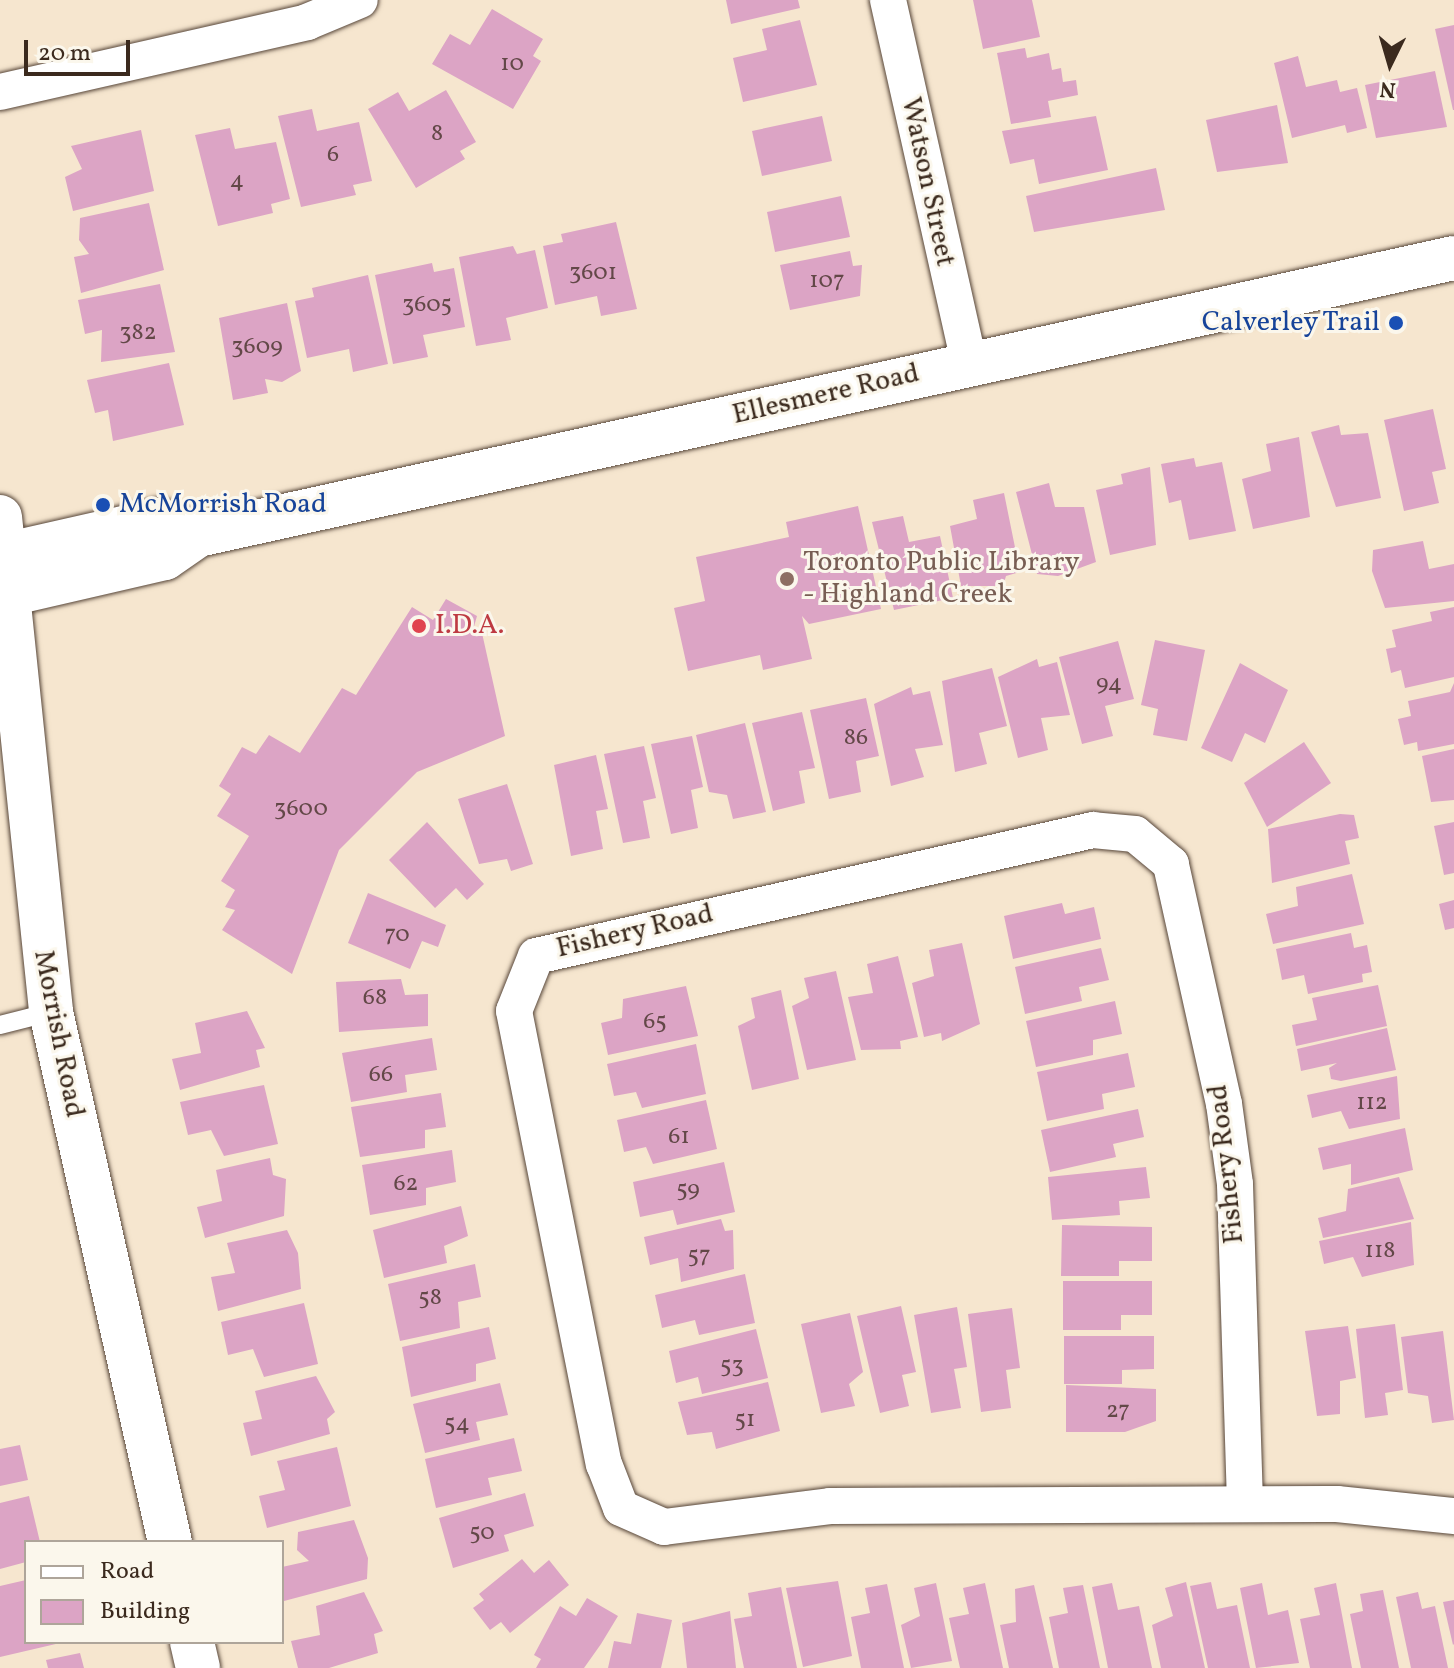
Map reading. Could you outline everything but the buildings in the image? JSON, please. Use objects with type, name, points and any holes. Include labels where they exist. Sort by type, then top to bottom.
[{"type":"main road","name":"Ellesmere Road","points":[[2,564],[159,520],[198,535],[1454,258]]},
{"type":"main road","name":"Morrish Road","points":[[2,564],[51,1012],[170,1540]]},
{"type":"main road","points":[[192,1644],[198,1668]]},
{"type":"street","points":[[0,92],[307,22],[360,0]]},
{"type":"street","name":"Watson Street","points":[[888,0],[969,363]]},
{"type":"street","name":"Fishery Road","points":[[1245,1503],[1235,1184],[1224,1104],[1171,864],[1135,834],[1093,830],[536,956],[514,1011],[604,1464],[621,1508],[664,1527],[830,1506],[1245,1503],[1454,1516]]},
{"type":"lane","points":[[0,1025],[51,1012]]},
{"type":"place","name":"Calverley Trail","points":[[1396,323]]},
{"type":"place","name":"McMorrish Road","points":[[103,505]]},
{"type":"place","name":"Toronto Public Library - Highland Creek","points":[[787,579]]},
{"type":"place","name":"I.D.A.","points":[[419,626]]}]
